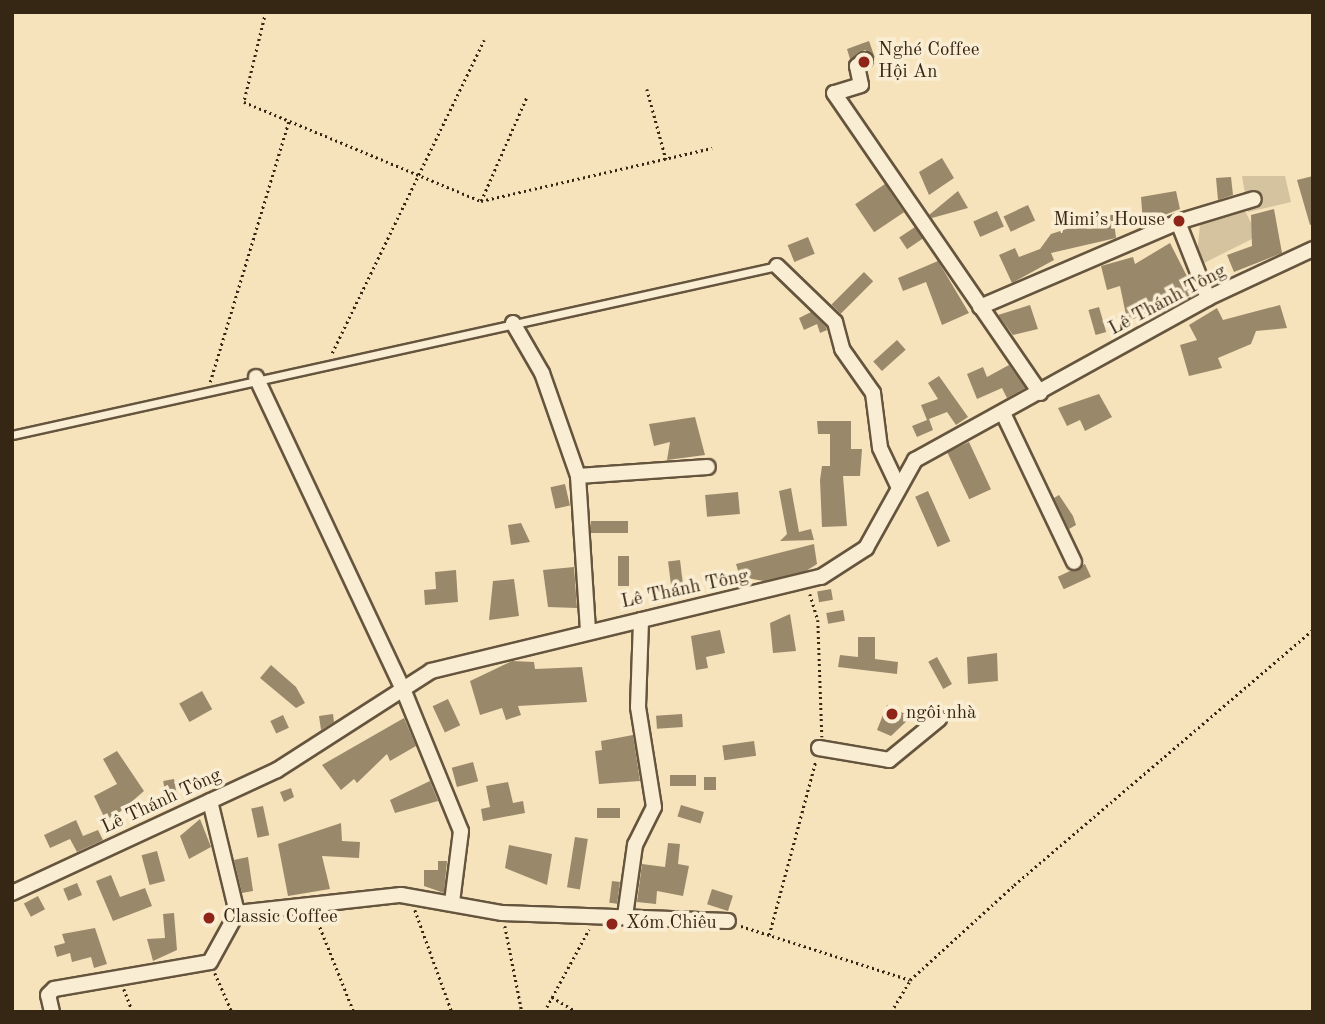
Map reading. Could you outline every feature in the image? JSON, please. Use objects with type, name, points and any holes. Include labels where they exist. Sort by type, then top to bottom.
[{"type":"street","points":[[865,60],[857,66],[861,85],[835,93],[1040,393]]},
{"type":"street","points":[[980,307],[1178,222],[1254,199]]},
{"type":"street","points":[[1178,222],[1208,298]]},
{"type":"street","name":"Lê Thánh Tông","points":[[12,893],[277,770],[431,671],[588,631],[806,581],[866,548],[915,460],[1208,298],[1313,249]]},
{"type":"street","points":[[777,266],[835,322],[842,349],[873,393],[880,448],[899,488]]},
{"type":"street","points":[[513,323],[542,373],[578,476],[588,631]]},
{"type":"street","points":[[256,377],[403,689],[461,831],[452,902]]},
{"type":"street","points":[[1003,413],[1074,562]]},
{"type":"street","points":[[578,476],[708,467]]},
{"type":"street","points":[[625,916],[635,845],[654,807],[638,707],[641,620]]},
{"type":"street","points":[[819,748],[889,760],[939,719]]},
{"type":"street","points":[[52,1012],[48,995],[54,989],[210,962],[237,913],[210,801]]},
{"type":"street","points":[[237,913],[311,903],[410,896],[502,913],[597,914],[728,921]]},
{"type":"lane","points":[[12,435],[208,387],[777,266]]},
{"type":"path","points":[[266,12],[244,102],[481,201],[712,148]]},
{"type":"path","points":[[328,362],[484,40]]},
{"type":"path","points":[[647,89],[666,159]]},
{"type":"path","points":[[481,201],[527,96]]},
{"type":"path","points":[[208,387],[289,120]]},
{"type":"path","points":[[769,935],[819,748],[818,620],[806,581]]},
{"type":"path","points":[[891,1012],[910,980],[1313,630]]},
{"type":"path","points":[[410,896],[452,1012]]},
{"type":"path","points":[[311,903],[354,1012]]},
{"type":"path","points":[[502,913],[522,1012]]},
{"type":"path","points":[[544,1012],[597,914]]},
{"type":"path","points":[[728,921],[910,980]]},
{"type":"path","points":[[210,962],[232,1012]]},
{"type":"path","points":[[120,977],[133,1012]]},
{"type":"path","points":[[552,997],[578,1012]]},
{"type":"shaded area","points":[[1242,176],[1285,176],[1291,202],[1248,212]]},
{"type":"shaded area","points":[[1245,211],[1258,236],[1196,267],[1200,224]]},
{"type":"building","points":[[869,41],[875,58],[865,50],[850,59],[847,49]]},
{"type":"building","points":[[942,158],[954,178],[929,195],[919,172]]},
{"type":"building","points":[[1313,176],[1313,224],[1310,225],[1297,180]]},
{"type":"building","points":[[1231,177],[1233,195],[1218,200],[1216,178]]},
{"type":"building","points":[[885,184],[904,212],[874,232],[855,204]]},
{"type":"building","points":[[958,191],[968,208],[932,218],[929,215]]},
{"type":"building","points":[[1176,191],[1180,209],[1143,223],[1141,197]]},
{"type":"building","points":[[1028,205],[1035,220],[1011,232],[1004,216]]},
{"type":"building","points":[[1274,209],[1282,253],[1234,272],[1227,255],[1252,246],[1251,215]]},
{"type":"building","points":[[997,211],[1004,227],[980,237],[973,222]]},
{"type":"building","points":[[1113,214],[1116,238],[1051,253],[1054,260],[1012,283],[999,255],[1015,248],[1019,257],[1040,249],[1051,234]]},
{"type":"building","points":[[915,227],[923,239],[907,249],[899,238]]},
{"type":"building","points":[[808,237],[815,254],[794,262],[788,245]]},
{"type":"building","points":[[1170,243],[1195,292],[1157,315],[1127,320],[1120,286],[1107,290],[1101,266],[1133,257],[1135,264]]},
{"type":"building","points":[[938,261],[969,313],[942,325],[926,282],[903,291],[898,278]]},
{"type":"building","points":[[864,272],[873,281],[841,314],[831,305]]},
{"type":"building","points":[[1030,305],[1038,329],[1013,335],[998,315]]},
{"type":"building","points":[[1280,305],[1287,328],[1256,331],[1251,344],[1218,358],[1222,368],[1189,376],[1180,345],[1197,340],[1189,325],[1217,308],[1223,320]]},
{"type":"building","points":[[1099,307],[1106,332],[1096,335],[1088,310]]},
{"type":"building","points":[[811,312],[827,330],[820,333],[817,324],[804,330],[799,318]]},
{"type":"building","points":[[897,340],[906,350],[882,371],[873,361]]},
{"type":"building","points":[[1009,365],[1025,388],[1007,398],[1002,388],[977,399],[967,374],[983,367],[987,377]]},
{"type":"building","points":[[939,376],[968,417],[956,425],[947,412],[929,419],[933,430],[917,437],[912,426],[927,420],[921,405],[938,399],[928,383]]},
{"type":"building","points":[[1099,394],[1112,417],[1085,431],[1080,420],[1067,426],[1058,408]]},
{"type":"building","points":[[695,417],[705,455],[667,460],[670,442],[654,446],[649,424]]},
{"type":"building","points":[[817,421],[851,421],[851,449],[862,449],[860,476],[843,476],[847,526],[822,527],[820,480],[822,466],[830,466],[830,434],[818,434]]},
{"type":"building","points":[[969,442],[991,489],[969,499],[947,452]]},
{"type":"building","points":[[565,484],[570,505],[555,509],[550,487]]},
{"type":"building","points":[[791,488],[799,532],[811,529],[814,540],[780,541],[787,534],[779,491]]},
{"type":"building","points":[[928,491],[950,541],[938,547],[915,497]]},
{"type":"building","points":[[738,492],[740,514],[707,517],[705,495]]},
{"type":"building","points":[[1059,495],[1076,525],[1069,529],[1054,498]]},
{"type":"building","points":[[591,521],[628,521],[628,533],[591,533]]},
{"type":"building","points":[[521,523],[530,542],[511,545],[508,525]]},
{"type":"building","points":[[814,544],[817,564],[806,571],[764,581],[740,577],[736,564]]},
{"type":"building","points":[[618,556],[629,556],[629,586],[618,586]]},
{"type":"building","points":[[680,560],[684,595],[672,596],[668,561]]},
{"type":"building","points":[[1085,564],[1091,577],[1064,589],[1058,577]]},
{"type":"building","points":[[574,567],[577,608],[548,607],[543,570]]},
{"type":"building","points":[[456,570],[458,602],[425,605],[424,590],[436,589],[435,572]]},
{"type":"building","points":[[514,579],[519,616],[489,620],[493,581]]},
{"type":"building","points":[[831,589],[833,600],[819,602],[817,591]]},
{"type":"building","points":[[843,610],[845,621],[828,624],[826,613]]},
{"type":"building","points":[[790,614],[796,651],[773,653],[770,623]]},
{"type":"building","points":[[720,630],[725,653],[706,657],[708,668],[696,670],[691,636]]},
{"type":"building","points":[[858,637],[875,637],[875,659],[898,662],[897,674],[838,667],[840,655],[858,657]]},
{"type":"building","points":[[997,653],[998,681],[968,684],[967,657]]},
{"type":"building","points":[[937,657],[952,684],[943,689],[928,662]]},
{"type":"building","points":[[512,661],[534,662],[535,669],[582,667],[587,702],[518,706],[521,715],[506,720],[502,708],[480,715],[470,681]]},
{"type":"building","points":[[271,665],[296,687],[305,703],[296,708],[260,678]]},
{"type":"building","points":[[202,691],[212,709],[189,722],[179,704]]},
{"type":"building","points":[[448,699],[460,725],[445,732],[433,706]]},
{"type":"building","points":[[887,705],[911,717],[891,736],[877,730]]},
{"type":"building","points":[[333,714],[334,722],[321,730],[319,716]]},
{"type":"building","points":[[682,714],[683,727],[657,729],[656,716]]},
{"type":"building","points":[[283,715],[289,728],[276,734],[270,721]]},
{"type":"building","points":[[404,718],[416,746],[390,761],[387,754],[357,783],[354,779],[341,790],[322,765]]},
{"type":"building","points":[[633,735],[640,781],[599,784],[595,751],[602,750],[601,741]]},
{"type":"building","points":[[754,741],[756,756],[724,760],[722,745]]},
{"type":"building","points":[[117,751],[144,791],[107,823],[94,796],[117,784],[103,759]]},
{"type":"building","points":[[473,762],[478,781],[457,787],[452,768]]},
{"type":"building","points":[[670,775],[696,775],[696,786],[670,786]]},
{"type":"building","points":[[704,777],[716,777],[716,790],[704,790]]},
{"type":"building","points":[[174,779],[178,802],[167,804],[163,781]]},
{"type":"building","points":[[430,781],[438,801],[395,813],[390,800]]},
{"type":"building","points":[[508,782],[513,803],[523,801],[525,813],[483,821],[481,809],[490,807],[486,786]]},
{"type":"building","points":[[291,788],[294,797],[284,802],[280,792]]},
{"type":"building","points":[[681,805],[704,812],[700,823],[677,816]]},
{"type":"building","points":[[263,806],[269,835],[257,838],[251,808]]},
{"type":"building","points":[[597,808],[620,808],[620,818],[597,818]]},
{"type":"building","points":[[200,819],[211,847],[189,859],[180,836]]},
{"type":"building","points":[[76,820],[83,836],[98,830],[103,840],[77,852],[70,839],[50,848],[44,835]]},
{"type":"building","points":[[341,823],[342,841],[360,842],[359,858],[322,856],[330,889],[288,896],[278,844]]},
{"type":"building","points":[[575,837],[588,839],[580,889],[567,887]]},
{"type":"building","points":[[668,843],[680,844],[678,864],[689,866],[683,896],[657,891],[656,904],[637,902],[642,864],[665,867]]},
{"type":"building","points":[[509,845],[552,854],[547,885],[505,868]]},
{"type":"building","points":[[157,851],[165,881],[150,885],[142,855]]},
{"type":"building","points":[[248,857],[253,891],[242,893],[234,860]]},
{"type":"building","points":[[438,861],[447,861],[444,893],[424,886],[424,870],[438,870]]},
{"type":"building","points":[[111,875],[120,897],[145,888],[152,906],[113,921],[96,881]]},
{"type":"building","points":[[612,881],[620,882],[617,904],[609,903]]},
{"type":"building","points":[[77,883],[82,895],[68,901],[63,889]]},
{"type":"building","points":[[712,889],[733,896],[728,911],[707,904]]},
{"type":"building","points":[[38,896],[45,909],[31,917],[24,904]]},
{"type":"building","points":[[174,913],[177,950],[153,961],[147,939],[165,938],[163,914]]},
{"type":"building","points":[[95,928],[107,964],[94,968],[91,957],[72,962],[70,953],[57,957],[54,946],[65,943],[62,934]]},
{"type":"place","name":"Nghé Coffee Hội An","points":[[864,62]]},
{"type":"place","name":"Mimi’s House","points":[[1179,221]]},
{"type":"place","name":"ngôi nhà","points":[[892,714]]},
{"type":"place","name":"Classic Coffee","points":[[209,918]]},
{"type":"place","name":"Xóm Chiêu","points":[[612,924]]}]
